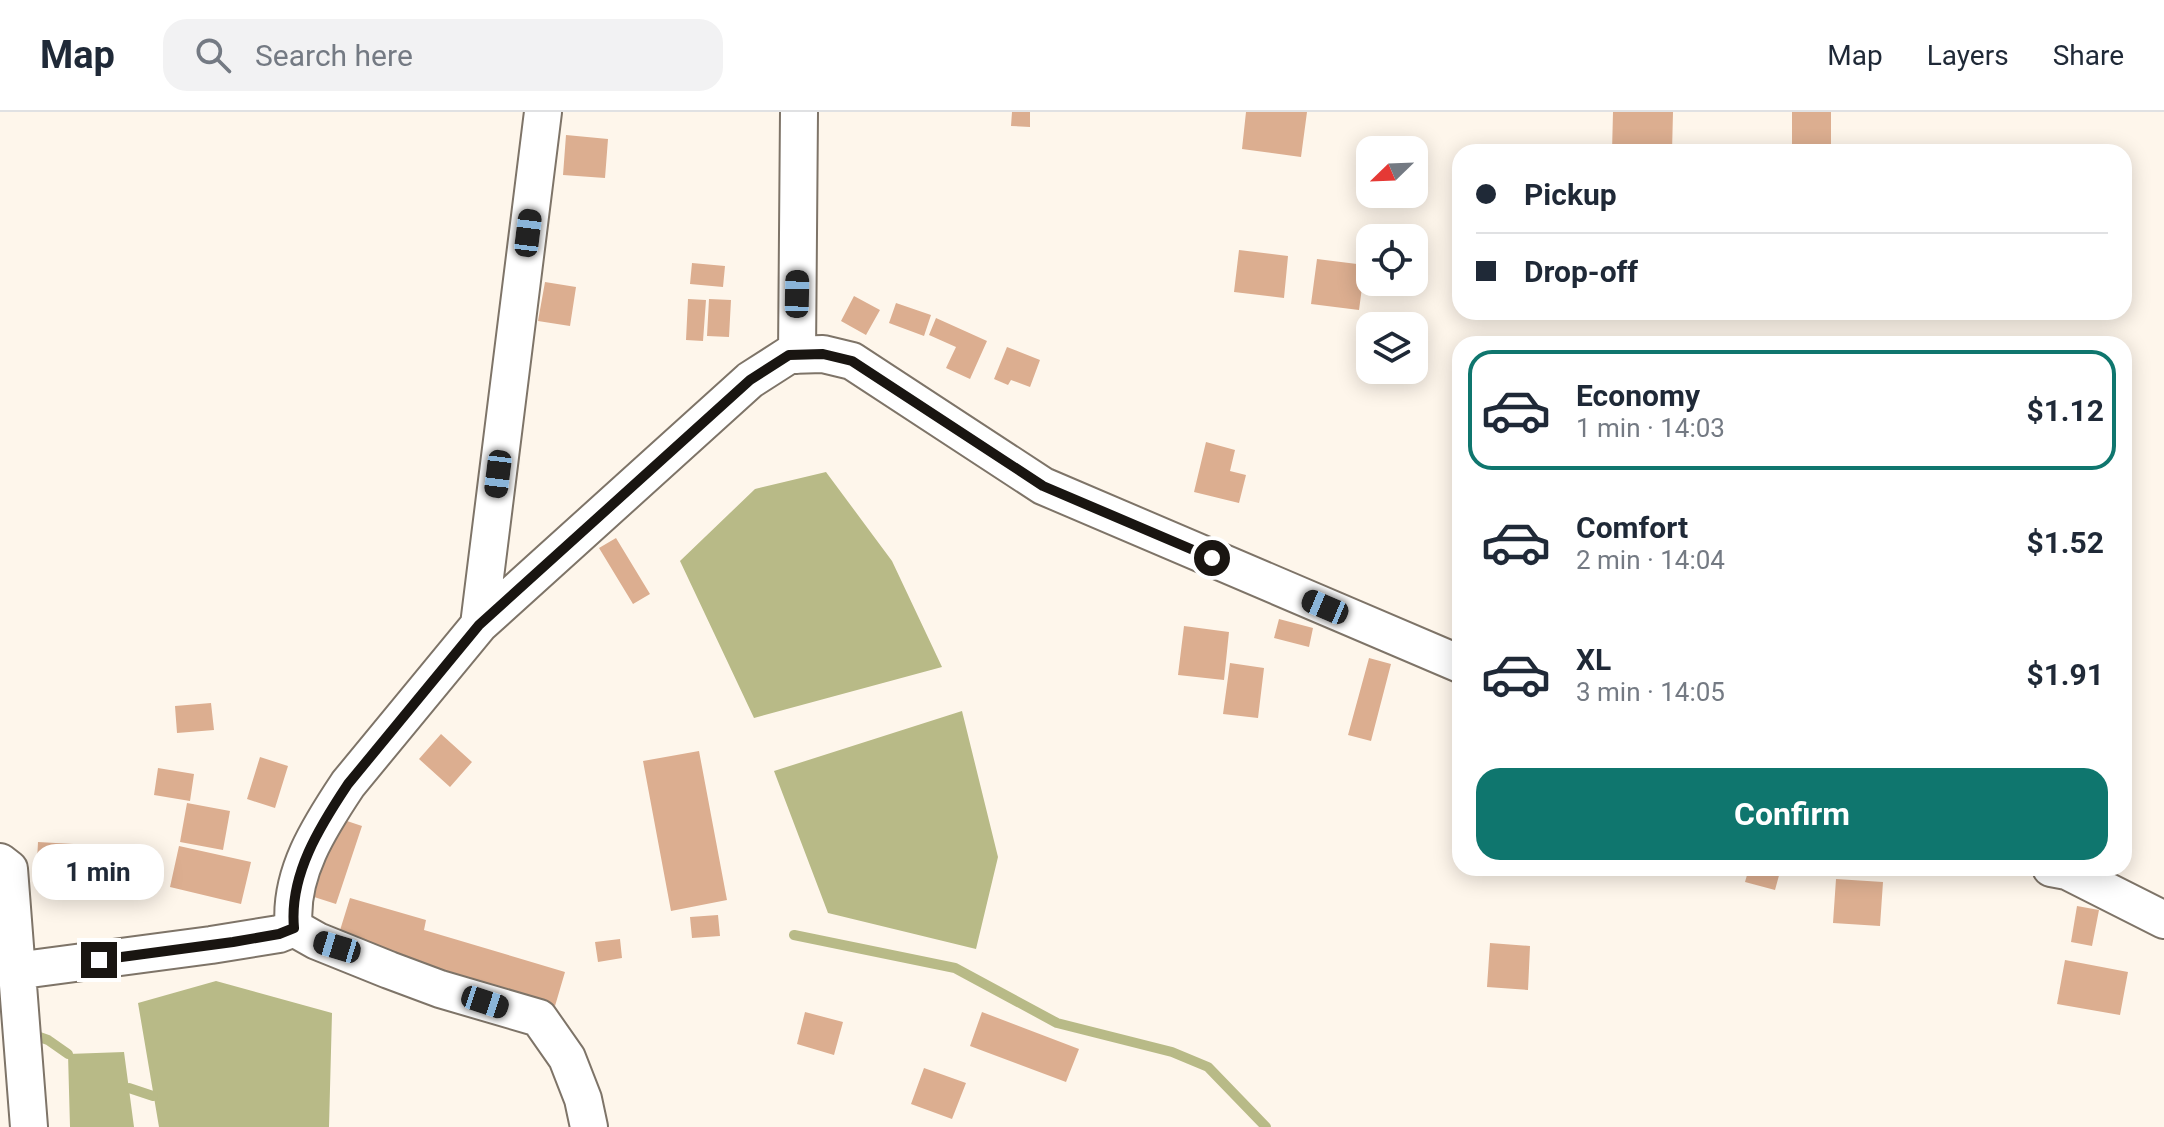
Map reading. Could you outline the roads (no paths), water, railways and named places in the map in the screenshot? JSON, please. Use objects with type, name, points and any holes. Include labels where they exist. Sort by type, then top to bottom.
[{"type":"street","points":[[479,625],[543,112]]},
{"type":"street","points":[[797,355],[799,112]]},
{"type":"street","points":[[294,928],[292,909],[303,862],[329,812],[348,784],[479,625],[750,380],[789,355],[823,354],[852,361],[1043,486],[1452,661]]},
{"type":"street","points":[[0,862],[9,869],[29,1127]]},
{"type":"street","points":[[2077,876],[2164,920]]},
{"type":"street","points":[[15,971],[211,945],[279,934],[294,928]]},
{"type":"street","points":[[294,928],[317,941],[440,989],[539,1018],[567,1058],[583,1099],[589,1127]]},
{"type":"waterway","points":[[794,935],[955,968],[1057,1023],[1172,1052],[1208,1067],[1266,1127]]},
{"type":"waterway","points":[[31,1034],[48,1040],[68,1054]]},
{"type":"waterway","points":[[129,1088],[153,1096]]}]
